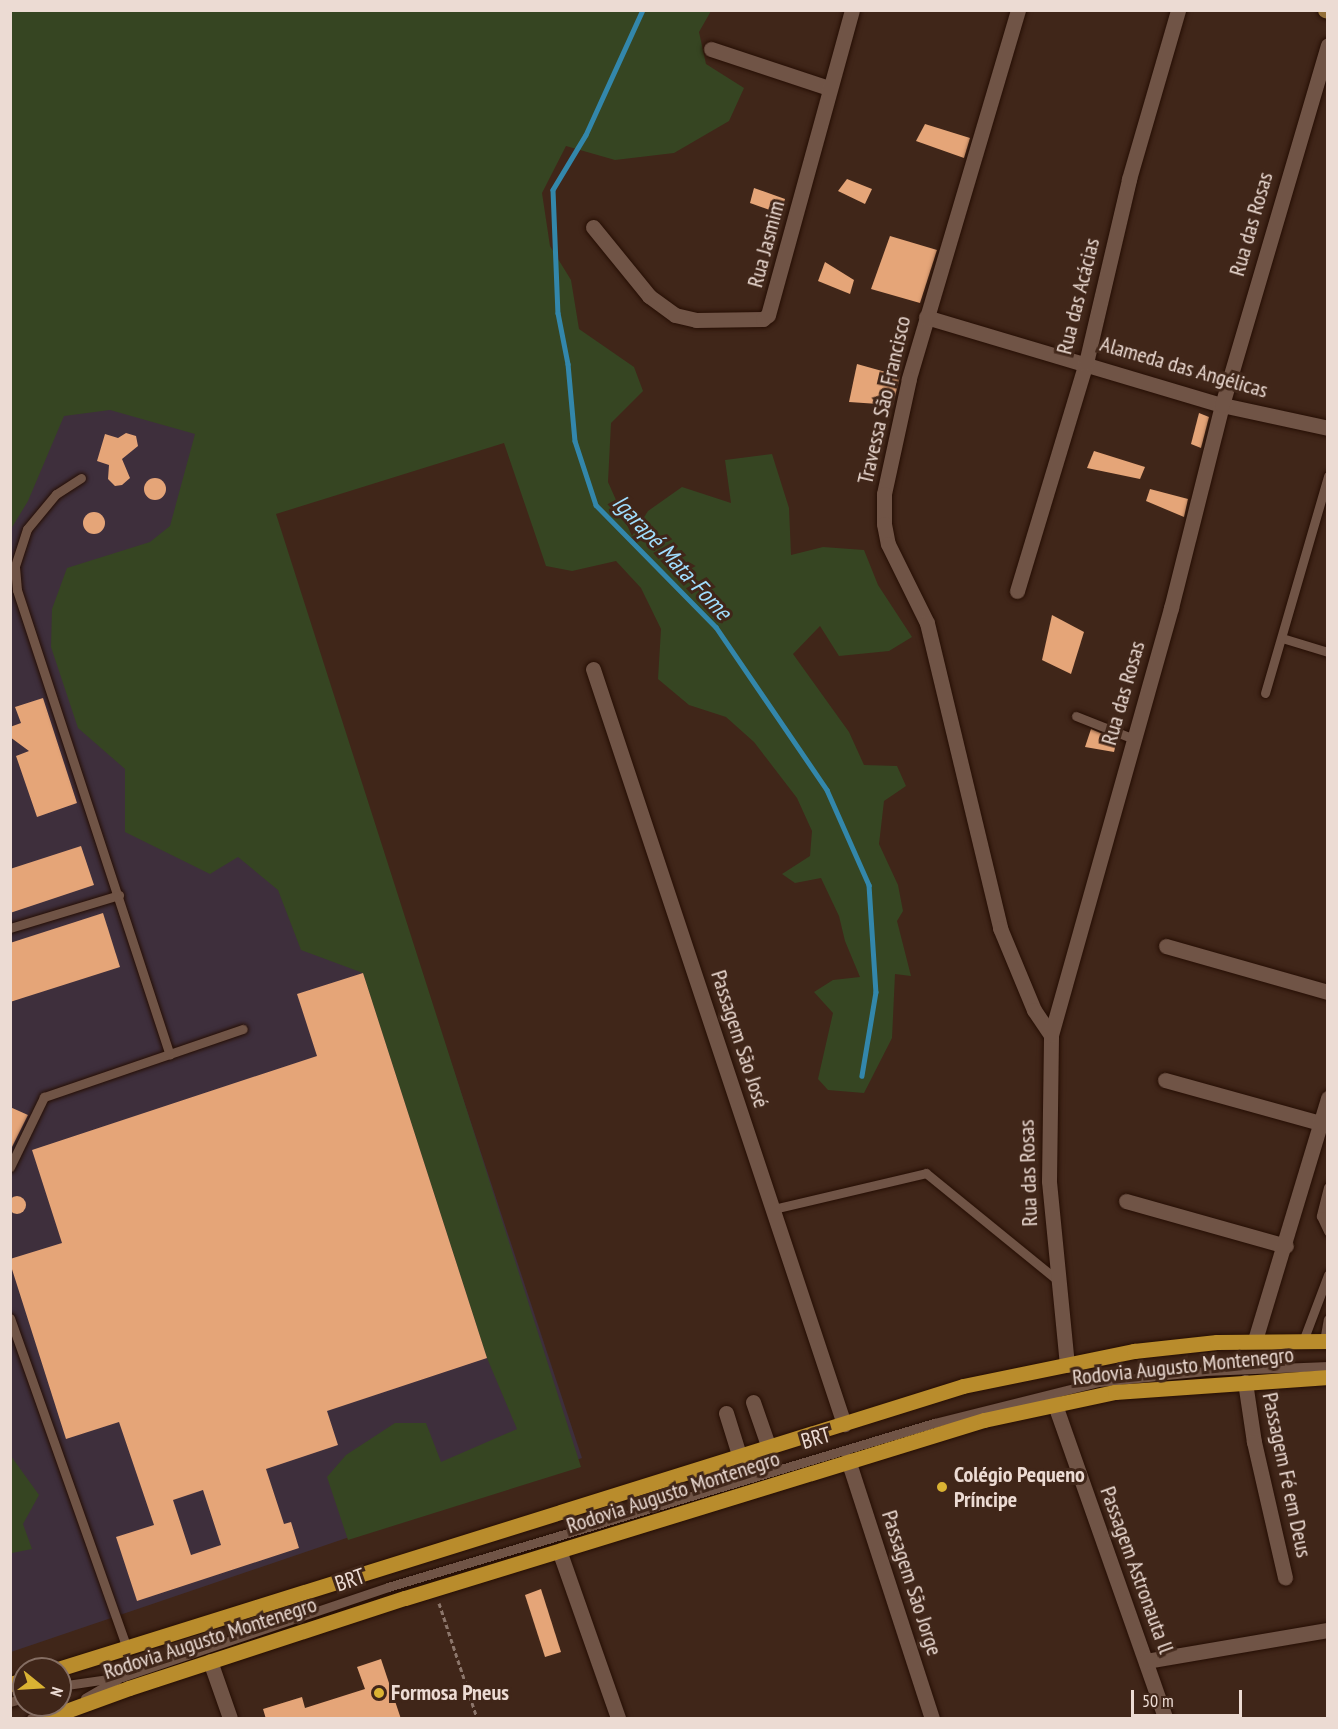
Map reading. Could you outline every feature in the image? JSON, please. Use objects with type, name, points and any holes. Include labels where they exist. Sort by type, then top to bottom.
[{"type":"main road","name":"Rodovia Augusto Montenegro","points":[[72,1664],[126,1645],[740,1458],[963,1386],[1134,1351],[1255,1340],[1326,1341]]},
{"type":"main road","name":"Rodovia Augusto Montenegro","points":[[47,1719],[210,1661],[560,1553],[849,1460],[1054,1402],[1170,1386],[1328,1377]]},
{"type":"street","name":"Rua Jasmim","points":[[593,227],[649,296],[675,315],[696,320],[763,319],[773,305],[829,88],[852,10]]},
{"type":"street","name":"Travessa São Francisco","points":[[1018,10],[926,317],[895,435],[884,494],[884,524],[888,544],[927,623],[1000,928],[1024,989],[1051,1035]]},
{"type":"street","name":"Rua das Acácias","points":[[1017,591],[1086,363],[1129,179],[1178,10]]},
{"type":"street","name":"Rua das Rosas","points":[[1067,1365],[1056,1279],[1049,1181],[1051,1035],[1134,739],[1222,405],[1328,45]]},
{"type":"street","points":[[711,49],[829,88]]},
{"type":"street","name":"Alameda das Angélicas","points":[[926,317],[1222,405],[1328,428]]},
{"type":"street","name":"Passagem São José","points":[[593,669],[844,1424]]},
{"type":"street","points":[[1166,946],[1328,992]]},
{"type":"street","points":[[1165,1080],[1320,1123]]},
{"type":"street","points":[[1255,1340],[1286,1246],[1328,1098]]},
{"type":"street","points":[[1126,1202],[1286,1246]]},
{"type":"street","name":"Passagem Fé em Deus","points":[[1245,1382],[1254,1442],[1285,1577]]},
{"type":"street","points":[[753,1402],[769,1448]]},
{"type":"street","name":"Passagem Astronauta ll","points":[[1054,1402],[1165,1719]]},
{"type":"street","points":[[726,1413],[740,1458]]},
{"type":"street","name":"Passagem São Jorge","points":[[849,1460],[932,1719]]},
{"type":"street","points":[[560,1553],[618,1719]]},
{"type":"street","points":[[1146,1661],[1327,1630]]},
{"type":"street","points":[[210,1661],[230,1719]]},
{"type":"lane","points":[[1266,693],[1328,476]]},
{"type":"lane","points":[[81,478],[40,509],[20,546],[15,567],[17,590],[170,1054]]},
{"type":"lane","points":[[1282,638],[1328,652]]},
{"type":"lane","points":[[1076,716],[1134,739]]},
{"type":"lane","points":[[10,928],[118,895]]},
{"type":"lane","points":[[10,1167],[44,1097],[243,1029]]},
{"type":"lane","points":[[773,1209],[926,1173],[1056,1279]]},
{"type":"lane","points":[[1328,1187],[1321,1209],[1328,1231]]},
{"type":"lane","points":[[1303,1341],[1328,1275]]},
{"type":"lane","points":[[10,1318],[126,1645]]},
{"type":"lane","points":[[1326,1341],[1328,1319]]},
{"type":"lane","name":"BRT","points":[[72,1684],[122,1677],[388,1587],[934,1423],[1100,1382],[1205,1371],[1328,1366]]},
{"type":"lane","name":"BRT","points":[[32,1719],[72,1706],[122,1677]]},
{"type":"path","points":[[444,1618],[477,1719]]},
{"type":"shaded area","points":[[136,366],[268,509],[582,1458],[11,1652],[11,500],[48,413]]},
{"type":"green space","points":[[11,11],[711,11],[699,32],[706,64],[744,88],[729,121],[674,153],[615,160],[566,146],[542,193],[550,246],[571,280],[579,329],[634,367],[643,391],[611,423],[608,482],[632,536],[648,511],[682,487],[731,503],[725,460],[772,454],[789,508],[791,555],[823,547],[864,550],[878,585],[912,637],[889,651],[839,656],[820,626],[793,654],[849,732],[864,765],[897,766],[906,786],[884,801],[879,844],[898,885],[903,911],[897,921],[911,976],[895,974],[892,1038],[864,1093],[828,1090],[818,1079],[833,1013],[814,992],[833,980],[860,977],[845,941],[839,916],[821,878],[795,883],[782,874],[810,856],[812,831],[797,798],[754,742],[726,717],[689,705],[658,679],[661,629],[641,588],[616,561],[572,571],[546,566],[504,443],[276,514],[581,1467],[348,1540],[327,1477],[346,1455],[395,1423],[426,1423],[441,1462],[517,1429],[487,1358],[363,973],[301,950],[278,890],[238,857],[210,874],[125,832],[125,769],[78,728],[51,647],[52,609],[67,568],[150,542],[170,526],[195,434],[110,410],[64,416],[28,501],[11,529]]},
{"type":"green space","points":[[11,1456],[39,1495],[23,1524],[32,1549],[12,1553]]},
{"type":"building","points":[[925,124],[970,138],[964,158],[916,141]]},
{"type":"building","points":[[847,179],[872,189],[865,204],[838,191]]},
{"type":"building","points":[[754,188],[785,199],[781,214],[750,203]]},
{"type":"building","points":[[890,236],[937,250],[920,303],[871,289]]},
{"type":"building","points":[[825,262],[854,280],[850,294],[818,281]]},
{"type":"building","points":[[857,364],[900,376],[893,405],[849,402]]},
{"type":"building","points":[[1199,413],[1209,417],[1201,448],[1191,444]]},
{"type":"building","points":[[126,433],[136,436],[138,446],[122,459],[130,478],[122,485],[115,486],[108,479],[109,465],[97,461],[105,434],[118,438]]},
{"type":"building","points":[[1094,451],[1145,467],[1140,479],[1087,468]]},
{"type":"building","points":[[155,478],[163,481],[166,489],[163,497],[155,500],[147,497],[144,489],[147,481]]},
{"type":"building","points":[[1150,489],[1188,499],[1184,517],[1146,501]]},
{"type":"building","points":[[94,512],[102,515],[105,523],[102,531],[94,534],[86,531],[83,523],[86,515]]},
{"type":"building","points":[[1052,615],[1084,632],[1071,674],[1042,660]]},
{"type":"building","points":[[43,698],[77,803],[37,817],[16,756],[29,751],[10,737],[10,727],[21,723],[15,707]]},
{"type":"building","points":[[1091,729],[1117,740],[1114,752],[1085,747]]},
{"type":"building","points":[[81,846],[94,885],[10,913],[10,869]]},
{"type":"building","points":[[103,913],[120,967],[10,1002],[10,943]]},
{"type":"building","points":[[363,973],[487,1358],[327,1411],[338,1445],[266,1469],[284,1524],[291,1522],[299,1548],[137,1601],[116,1537],[154,1525],[119,1422],[66,1439],[10,1263],[10,1259],[62,1243],[32,1150],[317,1056],[297,994]],"holes":[[[203,1490],[221,1545],[191,1555],[173,1500]]]},
{"type":"building","points":[[10,1107],[28,1115],[10,1151]]},
{"type":"building","points":[[17,1196],[23,1199],[26,1205],[23,1211],[17,1214],[11,1211],[8,1205],[11,1199]]},
{"type":"building","points":[[541,1589],[561,1652],[545,1657],[525,1595]]},
{"type":"building","points":[[381,1659],[401,1719],[266,1719],[263,1709],[302,1697],[305,1708],[365,1689],[357,1667]]},
{"type":"waterway","name":"Igarapé Mata-Fome","points":[[643,10],[586,135],[553,190],[558,313],[568,364],[575,441],[596,505],[716,627],[827,790],[869,885],[876,992],[862,1076]]},
{"type":"place","name":"Colégio Pequeno Príncipe","points":[[942,1487]]},
{"type":"place","name":"Formosa Pneus","points":[[379,1693]]}]
